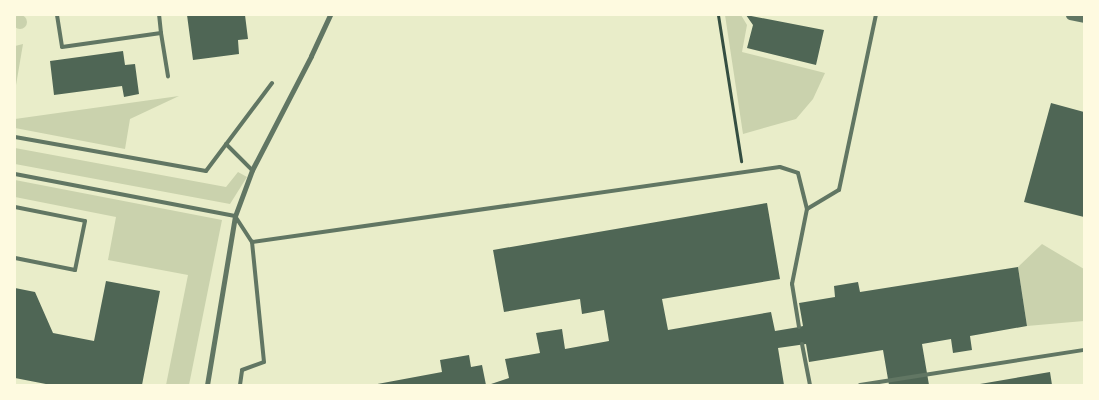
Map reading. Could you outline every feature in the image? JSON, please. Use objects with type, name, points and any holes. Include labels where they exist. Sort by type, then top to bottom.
[{"type":"street","points":[[207,385],[235,216],[252,170],[312,56],[330,15]]},
{"type":"street","points":[[1070,15],[1084,18]]},
{"type":"lane","points":[[57,15],[62,47],[161,33]]},
{"type":"lane","points":[[159,15],[168,76]]},
{"type":"lane","points":[[808,209],[839,190],[876,15]]},
{"type":"lane","points":[[15,137],[206,171],[272,83]]},
{"type":"lane","points":[[226,144],[252,170]]},
{"type":"lane","points":[[252,242],[780,167],[798,173],[808,209],[792,284],[799,327]]},
{"type":"lane","points":[[15,174],[235,216],[252,242],[264,362],[242,370],[240,385]]},
{"type":"lane","points":[[15,207],[85,221],[75,270],[15,258]]},
{"type":"lane","points":[[802,344],[810,385]]},
{"type":"lane","points":[[860,385],[1084,350]]},
{"type":"path","points":[[718,15],[743,172]]},
{"type":"green space","points":[[17,15],[23,15],[27,22],[23,29],[17,29],[13,25],[13,19]]},
{"type":"green space","points":[[725,15],[741,15],[747,25],[742,52],[825,73],[813,99],[796,119],[743,134]]},
{"type":"green space","points":[[23,44],[15,91],[15,46]]},
{"type":"green space","points":[[179,96],[130,119],[125,149],[15,128],[15,119]]},
{"type":"green space","points":[[15,148],[226,187],[238,172],[247,177],[230,204],[15,164]]},
{"type":"green space","points":[[15,180],[222,220],[189,385],[166,385],[188,275],[108,260],[116,217],[15,197]]},
{"type":"green space","points":[[1042,244],[1084,269],[1084,321],[1027,326],[1018,267]]},
{"type":"building","points":[[187,15],[245,15],[248,39],[238,40],[239,54],[193,60]]},
{"type":"building","points":[[746,15],[824,30],[816,65],[747,48],[753,25]]},
{"type":"building","points":[[123,51],[125,65],[135,64],[139,94],[124,97],[122,86],[54,95],[50,61]]},
{"type":"building","points":[[1051,103],[1084,112],[1084,217],[1024,202]]},
{"type":"building","points":[[767,203],[780,279],[662,299],[668,330],[771,312],[775,331],[799,327],[803,326],[799,303],[835,297],[834,286],[858,282],[860,292],[1018,267],[1027,326],[970,336],[972,350],[953,353],[951,339],[922,344],[929,385],[889,385],[883,350],[809,362],[806,344],[778,348],[784,385],[488,385],[509,378],[505,359],[540,353],[536,333],[562,329],[565,349],[609,341],[604,310],[582,314],[580,299],[504,312],[493,250]]},
{"type":"building","points":[[106,281],[160,291],[142,385],[51,385],[15,378],[15,288],[35,292],[53,333],[94,341]]},
{"type":"building","points":[[469,355],[471,367],[482,365],[486,385],[372,385],[442,372],[440,360]]},
{"type":"building","points":[[1050,372],[1052,385],[980,385],[980,384]]}]
